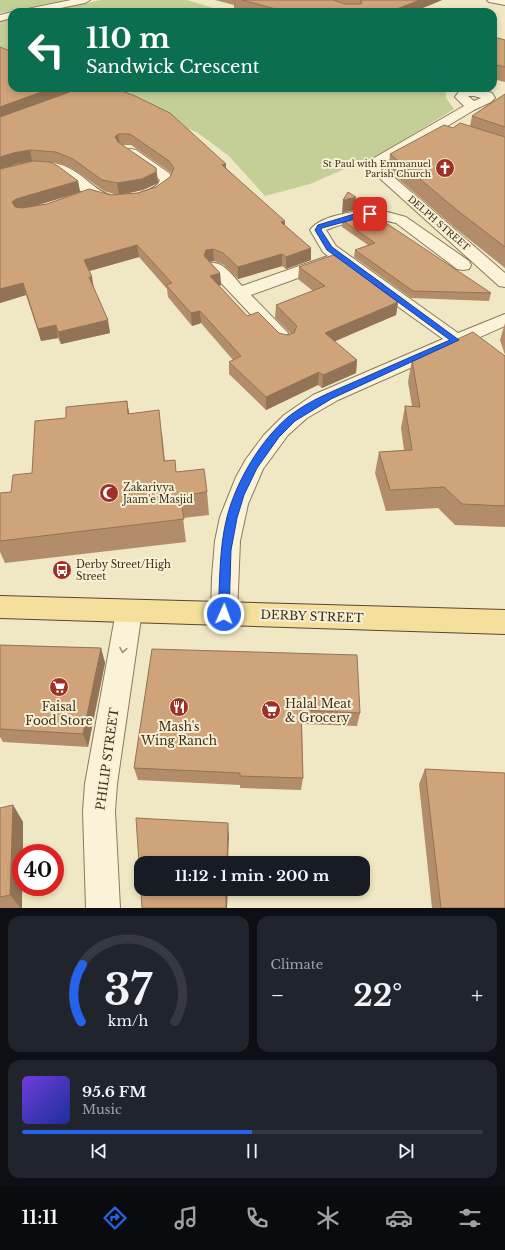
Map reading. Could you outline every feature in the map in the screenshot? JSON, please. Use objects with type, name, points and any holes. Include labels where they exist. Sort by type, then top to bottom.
[{"type":"main road","name":"DERBY STREET","points":[[0,607],[505,622]]},
{"type":"street","points":[[46,8],[85,0]]},
{"type":"street","points":[[492,0],[505,2]]},
{"type":"street","points":[[438,127],[472,106]]},
{"type":"street","points":[[438,127],[453,132]]},
{"type":"street","name":"DELPH STREET","points":[[438,127],[372,165],[505,282]]},
{"type":"street","points":[[0,175],[31,167],[46,166],[68,173],[94,194],[102,198],[120,201],[136,199],[152,194],[165,186],[167,180],[164,176],[125,150]]},
{"type":"street","points":[[75,201],[94,194]]},
{"type":"street","points":[[456,340],[340,257],[326,245],[318,228],[361,214],[392,217],[401,220],[463,265]]},
{"type":"street","points":[[239,292],[340,257]]},
{"type":"street","points":[[214,267],[286,340]]},
{"type":"street","points":[[224,614],[226,550],[232,518],[239,495],[253,467],[276,435],[292,419],[328,397],[505,318]]},
{"type":"street","name":"PHILIP STREET","points":[[103,908],[99,810],[101,784],[129,611]]},
{"type":"green space","points":[[0,0],[65,0],[25,8],[8,8],[8,11],[0,13]]},
{"type":"green space","points":[[101,0],[187,0],[213,8],[62,8]]},
{"type":"green space","points":[[8,19],[8,52],[0,49],[0,21]]},
{"type":"green space","points":[[103,92],[446,92],[446,98],[454,109],[362,166],[347,168],[310,184],[265,196],[229,156],[198,133]]},
{"type":"building","points":[[242,0],[333,0],[345,4],[361,4],[362,2],[360,0],[420,0],[399,8],[272,8]]},
{"type":"building","points":[[497,39],[505,40],[505,67],[497,65]]},
{"type":"building","points":[[0,47],[8,50],[8,92],[41,92],[0,107]]},
{"type":"building","points":[[70,92],[124,92],[170,113],[226,164],[222,165],[285,221],[281,222],[311,248],[286,257],[282,254],[238,267],[223,253],[213,249],[206,250],[204,256],[220,273],[210,276],[247,316],[258,312],[279,333],[287,335],[294,333],[297,326],[276,305],[325,286],[299,267],[339,253],[384,285],[373,284],[398,302],[325,333],[357,360],[323,375],[319,372],[266,397],[229,362],[241,356],[200,311],[191,313],[166,285],[172,283],[137,245],[84,260],[92,277],[89,277],[108,320],[58,332],[56,325],[38,329],[23,283],[0,289],[0,169],[33,161],[50,162],[78,181],[16,199],[12,202],[15,207],[22,208],[47,204],[89,189],[111,195],[138,193],[156,187],[170,177],[174,168],[169,161],[130,134],[118,134],[115,137],[118,142],[156,168],[156,172],[142,179],[117,183],[102,180],[73,159],[56,152],[30,150],[0,157],[0,117]]},
{"type":"building","points":[[505,94],[505,127],[472,116]]},
{"type":"building","points":[[460,123],[505,137],[505,247],[458,211],[390,154],[444,125],[453,128]]},
{"type":"building","points":[[348,192],[356,197],[343,200]]},
{"type":"building","points":[[361,215],[374,215],[491,293],[413,291],[355,250],[375,243],[342,220]]},
{"type":"building","points":[[473,332],[505,356],[505,506],[462,504],[444,487],[390,490],[379,452],[412,450],[405,406],[420,407],[412,360]]},
{"type":"building","name":"Zakariyya Jaam'e Masjid","points":[[127,401],[128,414],[159,410],[164,461],[175,460],[176,472],[204,469],[207,492],[180,496],[184,519],[0,541],[0,493],[11,492],[13,475],[32,473],[35,421],[66,418],[66,407]]},
{"type":"building","name":"Faisal Food Store","points":[[0,645],[101,648],[83,734],[0,729]]},
{"type":"building","points":[[152,649],[357,655],[360,713],[301,710],[303,778],[240,776],[240,773],[134,768]]},
{"type":"building","points":[[425,769],[505,773],[505,908],[441,908]]},
{"type":"building","points":[[13,805],[10,895],[0,897],[0,808]]},
{"type":"building","points":[[136,818],[228,823],[227,856],[139,856]]},
{"type":"building","points":[[141,896],[226,896],[226,908],[142,908]]},
{"type":"place","name":"St Paul with Emmanuel Parish Church","points":[[445,168]]},
{"type":"place","name":"Zakariyya Jaam'e Masjid","points":[[109,493]]},
{"type":"place","name":"Derby Street/High Street","points":[[62,570]]},
{"type":"place","name":"Faisal Food Store","points":[[59,687]]},
{"type":"place","name":"Mash's Wing Ranch","points":[[179,707]]},
{"type":"place","name":"Halal Meat & Grocery","points":[[271,710]]},
{"type":"route","points":[[224,614],[226,550],[232,518],[239,495],[253,467],[276,435],[292,419],[328,397],[456,340],[329,249],[318,230],[318,228],[327,224],[361,214],[370,214]]}]
